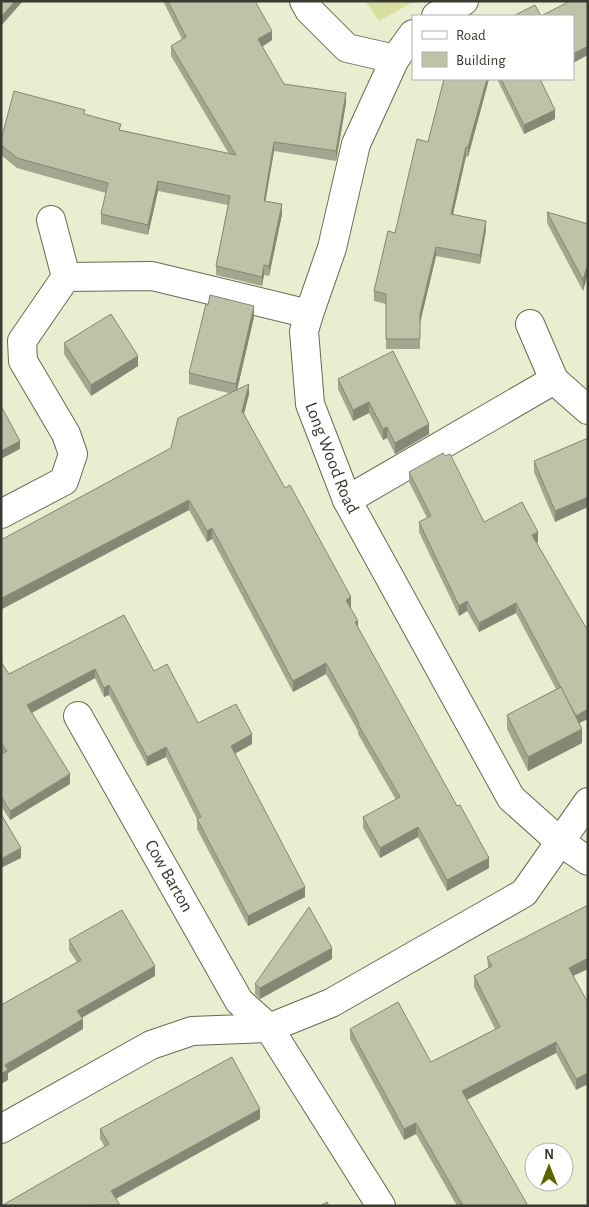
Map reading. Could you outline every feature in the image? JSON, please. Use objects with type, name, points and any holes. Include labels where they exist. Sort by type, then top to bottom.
[{"type":"street","points":[[304,1],[309,10],[347,48],[395,59]]},
{"type":"street","points":[[438,15],[464,1]]},
{"type":"street","name":"Long Wood Road","points":[[412,35],[395,59],[356,144],[332,248],[304,331],[310,404],[348,500],[511,798],[559,841],[588,862]]},
{"type":"street","points":[[1,514],[64,481],[73,454],[66,434],[23,362],[22,341],[66,277],[51,220]]},
{"type":"street","points":[[66,277],[152,276],[309,314]]},
{"type":"street","points":[[530,324],[554,380],[588,410]]},
{"type":"street","points":[[348,500],[554,380]]},
{"type":"street","name":"Cow Barton","points":[[78,716],[239,1001],[269,1028],[381,1206]]},
{"type":"street","points":[[1,1129],[151,1045],[192,1031],[269,1028],[331,1003],[524,893],[588,802]]},
{"type":"green space","points":[[365,1],[415,1],[379,21]]},
{"type":"building","points":[[1,1],[15,1],[1,17]]},
{"type":"building","points":[[168,1],[255,1],[272,31],[258,39],[284,84],[346,93],[336,151],[274,142],[264,201],[282,204],[269,266],[264,265],[262,277],[216,266],[230,196],[158,181],[148,225],[101,214],[108,183],[17,158],[1,145],[14,91],[85,110],[84,114],[121,124],[119,130],[236,155],[171,46],[186,37]]},
{"type":"building","points":[[570,1],[588,1],[588,46],[574,53],[574,15],[543,15]]},
{"type":"building","points":[[535,5],[540,15],[515,15]]},
{"type":"building","points":[[444,80],[487,80],[468,147],[466,147],[451,214],[486,221],[480,255],[436,247],[420,314],[420,339],[386,339],[386,294],[374,291],[388,231],[395,233],[417,139],[428,142]]},
{"type":"building","points":[[502,80],[540,80],[555,110],[524,125]]},
{"type":"building","points":[[547,212],[588,224],[588,263],[583,280]]},
{"type":"building","points":[[210,295],[254,306],[236,384],[189,373],[206,304],[208,305]]},
{"type":"building","points":[[111,314],[138,356],[91,385],[64,343]]},
{"type":"building","points":[[393,351],[429,424],[395,443],[387,427],[383,429],[369,402],[353,410],[338,379]]},
{"type":"building","points":[[249,384],[242,411],[285,488],[290,485],[351,597],[346,600],[358,621],[355,622],[457,806],[460,805],[489,858],[447,880],[418,827],[380,848],[363,817],[400,797],[326,663],[293,681],[212,528],[207,531],[189,500],[1,597],[1,540],[171,448],[178,418]]},
{"type":"building","points":[[1,406],[20,441],[1,451]]},
{"type":"building","points":[[588,438],[588,497],[555,511],[534,461]]},
{"type":"building","points":[[443,453],[445,456],[450,454],[484,522],[522,502],[538,532],[532,535],[588,631],[588,709],[576,716],[516,603],[479,623],[467,601],[459,606],[419,522],[431,516],[409,472]]},
{"type":"building","points":[[124,615],[154,671],[167,664],[198,723],[236,704],[252,734],[231,746],[305,887],[248,916],[197,819],[201,817],[166,747],[147,757],[109,685],[104,688],[95,669],[27,705],[70,774],[10,811],[1,796],[1,755],[7,751],[1,743],[1,662],[9,674]]},
{"type":"building","points":[[561,687],[582,729],[528,757],[507,715]]},
{"type":"building","points":[[1,814],[21,848],[1,859]]},
{"type":"building","points":[[588,905],[588,958],[569,968],[588,1003],[588,1073],[576,1079],[556,1042],[462,1091],[527,1204],[525,1206],[463,1206],[416,1123],[404,1129],[350,1029],[398,1002],[431,1062],[500,1027],[474,976],[492,966],[487,957]]},
{"type":"building","points":[[309,907],[332,948],[260,988],[255,984]]},
{"type":"building","points":[[122,910],[155,966],[77,1011],[83,1019],[5,1065],[8,1070],[1,1074],[1,1005],[81,960],[69,940]]},
{"type":"building","points":[[232,1057],[260,1109],[111,1191],[120,1205],[1,1206],[109,1144],[100,1129]]},
{"type":"building","points":[[327,1202],[329,1206],[320,1206]]}]
